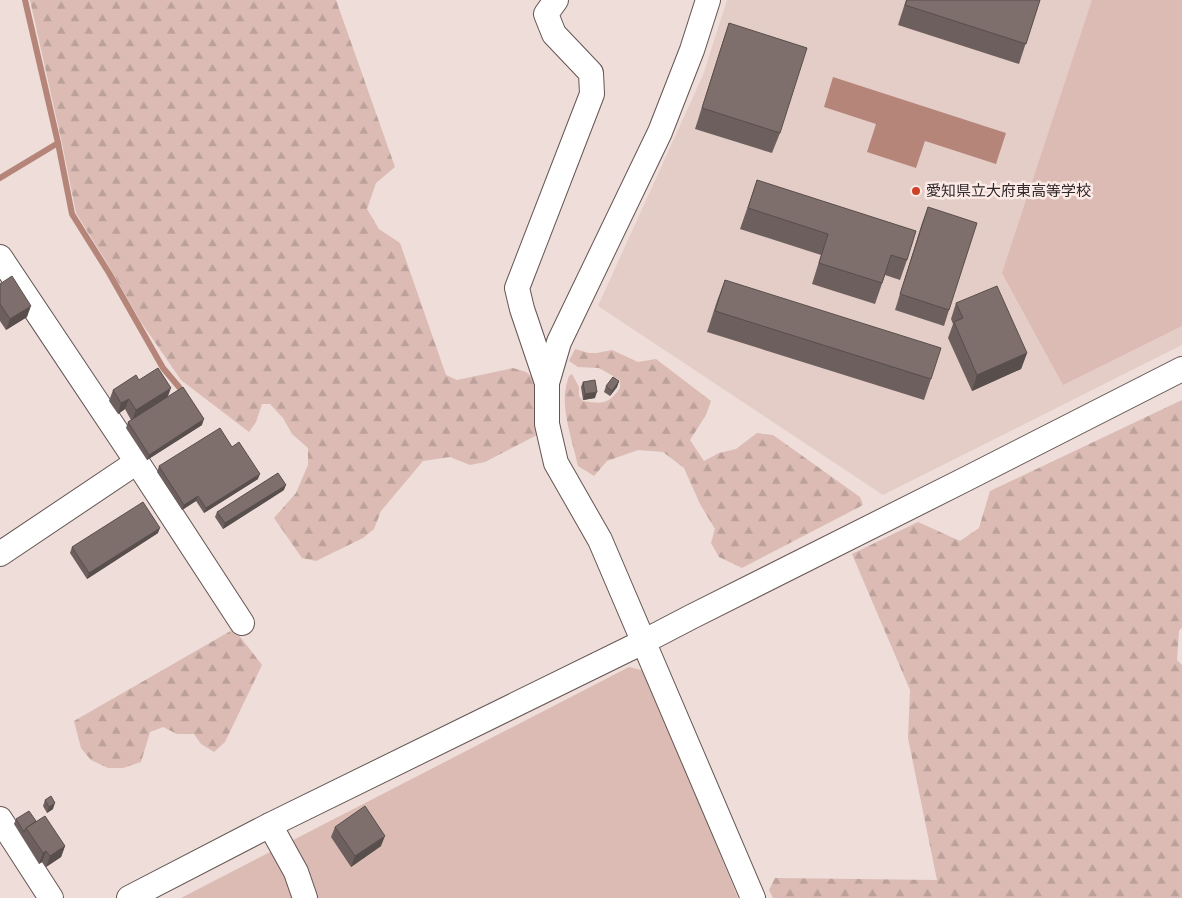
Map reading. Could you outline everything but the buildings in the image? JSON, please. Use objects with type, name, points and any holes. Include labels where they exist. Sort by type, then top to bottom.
[{"type":"street","points":[[547,383],[522,309],[517,288],[592,94],[591,73],[554,34],[546,14],[556,0]]},
{"type":"street","points":[[708,0],[692,50],[660,132],[559,342],[547,383],[547,424],[556,463],[600,540],[753,898]]},
{"type":"street","points":[[0,257],[242,623]]},
{"type":"street","points":[[129,898],[270,825],[643,642],[1182,369]]},
{"type":"street","points":[[0,554],[137,462]]},
{"type":"street","points":[[0,819],[51,898]]},
{"type":"street","points":[[270,825],[296,872],[305,898]]},
{"type":"street","points":[[296,872],[321,898]]},
{"type":"shaded area","name":"愛知県立大府東高等学校","points":[[727,0],[1182,0],[1182,345],[883,495],[598,306],[703,75]]},
{"type":"shaded area","points":[[833,77],[1006,133],[996,164],[925,141],[916,168],[867,152],[876,124],[824,107]]},
{"type":"green space","points":[[30,0],[336,0],[395,167],[376,183],[367,209],[379,229],[400,243],[446,375],[457,380],[513,368],[526,372],[536,380],[535,400],[539,434],[485,462],[470,465],[450,457],[423,461],[381,511],[374,529],[363,538],[316,561],[302,558],[274,518],[296,493],[308,465],[308,448],[292,434],[283,418],[270,404],[262,404],[256,422],[249,432],[181,380],[141,322],[76,213]]},
{"type":"green space","points":[[1092,0],[1182,0],[1182,326],[1063,385],[1002,273]]},
{"type":"green space","points":[[575,349],[589,353],[612,350],[638,362],[656,359],[711,401],[706,415],[690,440],[704,461],[719,453],[736,449],[757,433],[773,435],[860,497],[863,505],[742,568],[719,557],[711,543],[715,529],[700,504],[684,468],[663,452],[638,450],[607,461],[594,476],[578,466],[565,410],[565,392],[569,376],[572,374],[579,387],[579,396],[583,401],[595,403],[604,402],[612,398],[620,388],[620,380],[599,368],[578,367],[569,361]]},
{"type":"green space","points":[[1182,400],[1182,627],[1179,631],[1177,660],[1182,665],[1182,898],[773,898],[769,890],[775,878],[937,880],[908,738],[910,690],[852,554],[918,522],[960,541],[979,528],[990,491]]},
{"type":"green space","points":[[234,629],[262,665],[225,742],[214,752],[201,744],[194,734],[177,734],[163,727],[150,732],[141,762],[123,768],[108,768],[91,760],[81,748],[74,721]]},
{"type":"green space","points":[[629,667],[645,671],[738,898],[181,898]]},
{"type":"waterway","points":[[25,0],[58,143],[72,214],[109,273],[163,368],[179,387]]},
{"type":"waterway","points":[[0,178],[58,143]]},
{"type":"place","name":"愛知県立大府東高等学校","points":[[916,191]]}]
